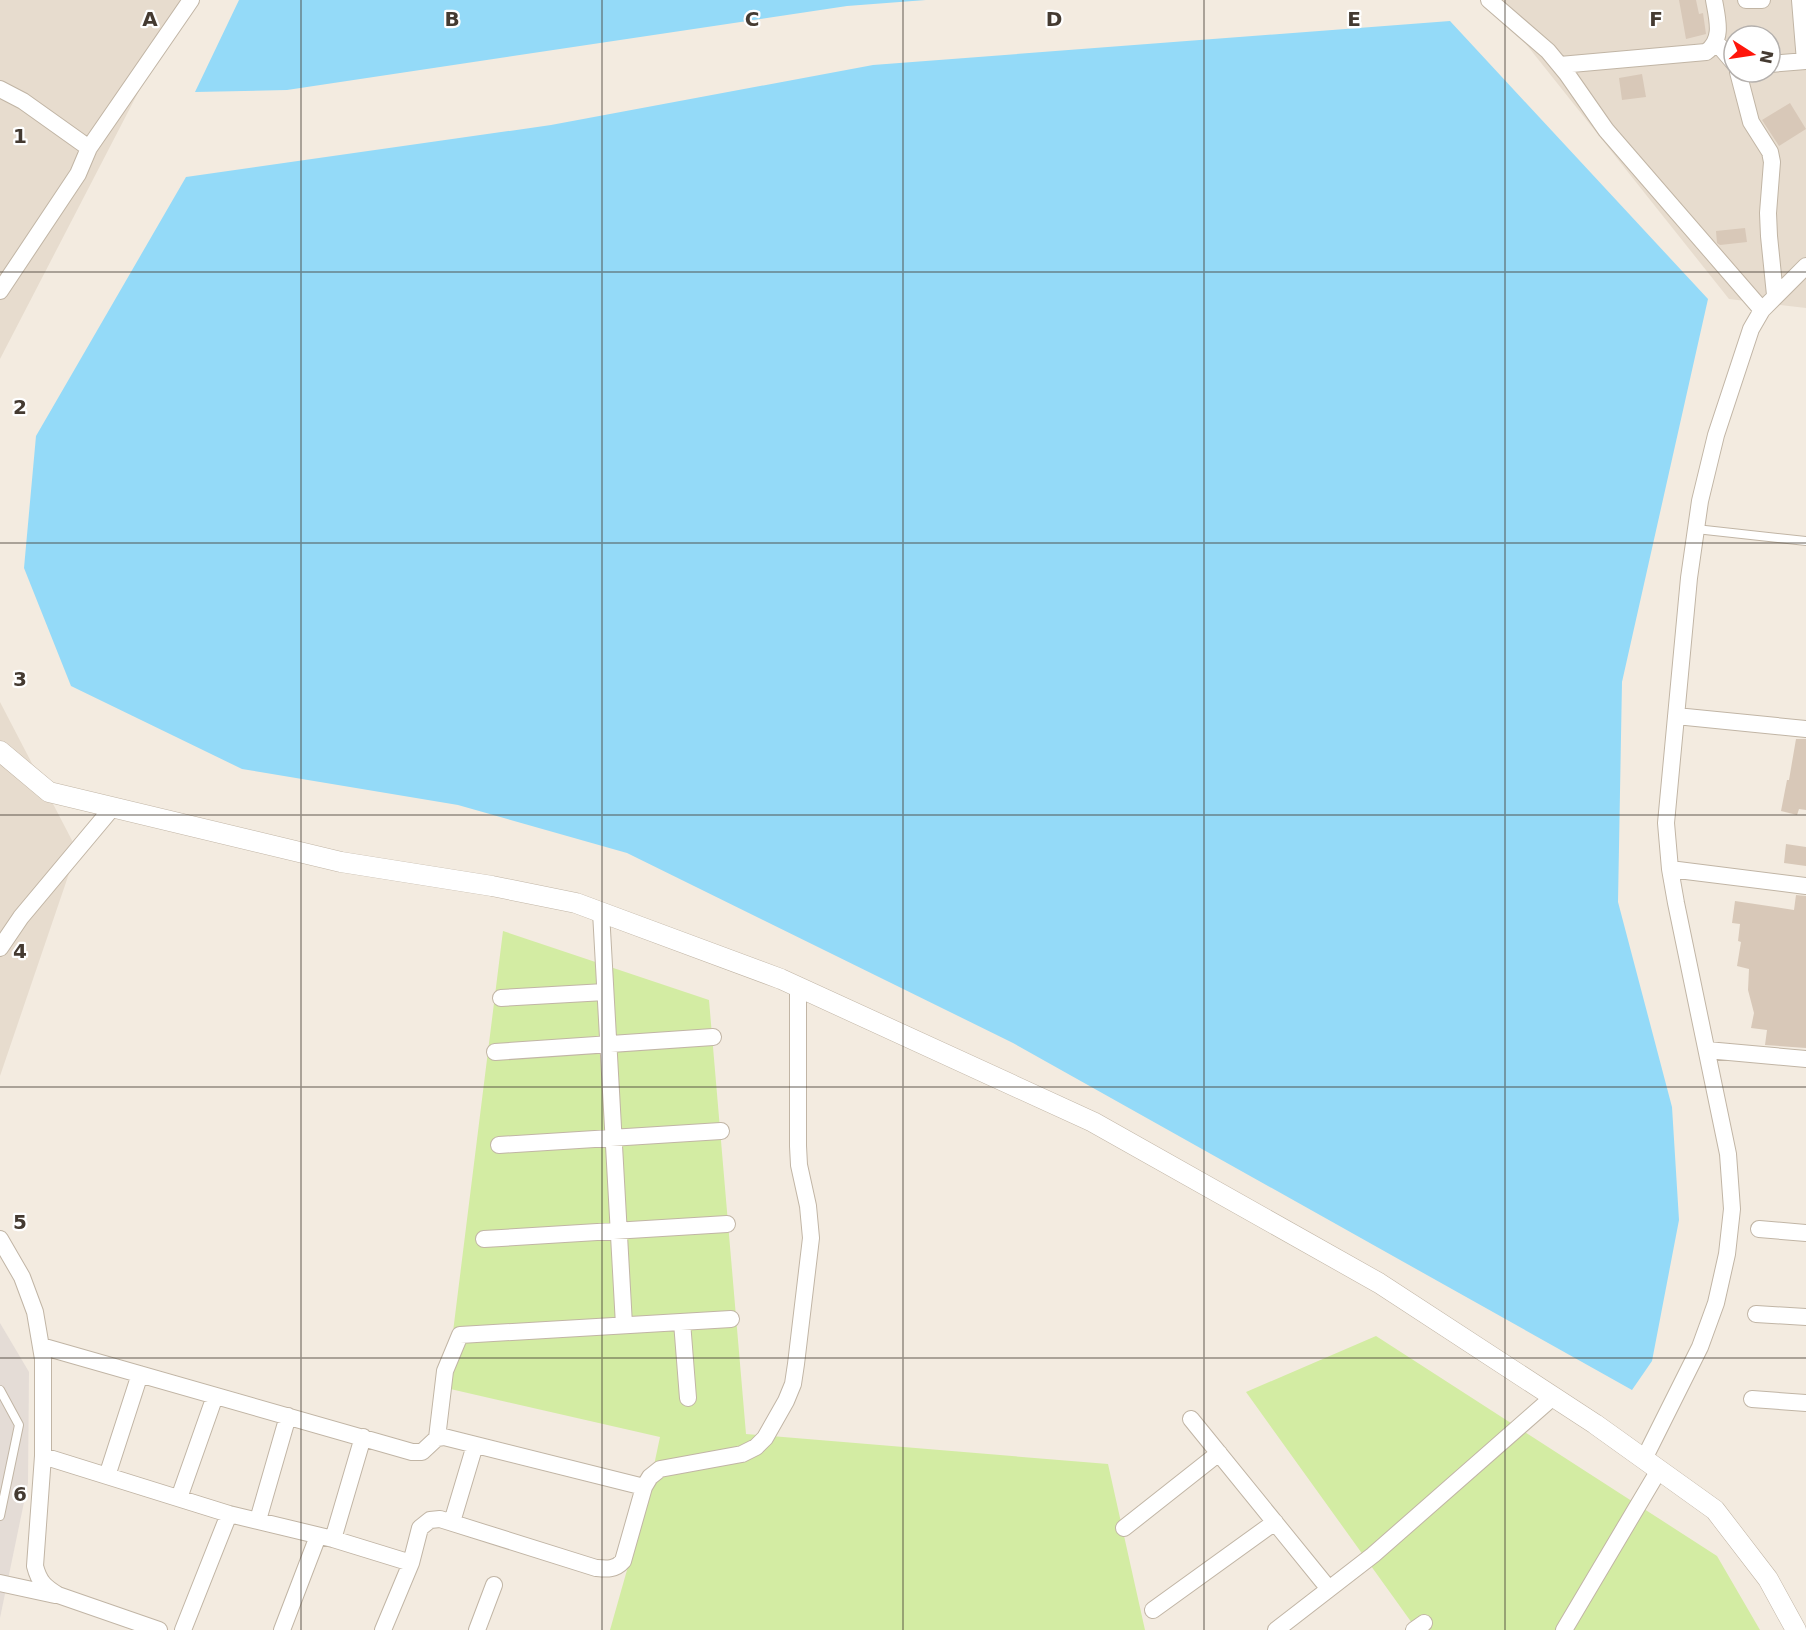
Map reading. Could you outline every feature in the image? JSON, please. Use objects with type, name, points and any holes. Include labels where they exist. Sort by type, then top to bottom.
[{"type":"street","points":[[0,291],[78,174],[89,147],[192,0]]},
{"type":"street","points":[[1489,0],[1530,34],[1560,65],[1606,130],[1762,310]]},
{"type":"street","points":[[1560,65],[1706,51],[1713,47],[1718,32],[1714,0]]},
{"type":"street","points":[[1746,0],[1762,0]]},
{"type":"street","points":[[1782,63],[1805,61],[1800,0]]},
{"type":"street","points":[[1716,42],[1722,49]]},
{"type":"street","points":[[1741,84],[1752,122],[1770,152],[1772,162],[1768,236],[1775,295]]},
{"type":"street","points":[[0,89],[22,101],[89,147]]},
{"type":"street","points":[[1564,1630],[1652,1465],[1716,1303],[1727,1254],[1732,1209],[1728,1154],[1670,869],[1666,823],[1689,579],[1700,501],[1716,435],[1751,329],[1762,310],[1775,295],[1806,266]]},
{"type":"street","points":[[1789,281],[1806,287]]},
{"type":"street","points":[[1676,716],[1806,729]]},
{"type":"street","points":[[0,751],[49,792],[341,862],[492,886],[576,903],[798,987],[1093,1122],[1379,1283],[1553,1397],[1715,1509],[1768,1579],[1796,1630]]},
{"type":"street","points":[[0,948],[21,917],[113,807]]},
{"type":"street","points":[[1670,869],[1806,885]]},
{"type":"street","points":[[601,912],[624,1325]]},
{"type":"street","points":[[384,1630],[411,1563],[420,1528],[430,1520],[440,1519],[452,1522],[596,1568],[610,1569],[623,1561],[644,1487],[650,1477],[660,1469],[742,1454],[756,1447],[765,1438],[793,1384],[811,1238],[798,1146],[798,987]]},
{"type":"street","points":[[501,998],[605,992]]},
{"type":"street","points":[[495,1052],[713,1037]]},
{"type":"street","points":[[1707,1050],[1806,1059]]},
{"type":"street","points":[[499,1145],[721,1131]]},
{"type":"street","points":[[484,1239],[727,1224]]},
{"type":"street","points":[[1759,1229],[1806,1233]]},
{"type":"street","points":[[0,1239],[25,1286],[35,1312],[41,1346],[43,1456],[35,1566],[38,1578],[45,1587],[58,1595]]},
{"type":"street","points":[[1755,1314],[1806,1317]]},
{"type":"street","points":[[437,1438],[445,1371],[460,1335],[731,1319]]},
{"type":"street","points":[[681,1322],[688,1398]]},
{"type":"street","points":[[41,1346],[412,1452],[422,1452],[437,1438],[444,1437],[644,1487]]},
{"type":"street","points":[[107,1476],[140,1374]]},
{"type":"street","points":[[179,1498],[215,1396]]},
{"type":"street","points":[[1282,1628],[1373,1555],[1553,1397]]},
{"type":"street","points":[[1752,1399],[1806,1403]]},
{"type":"street","points":[[258,1520],[288,1416]]},
{"type":"street","points":[[1191,1419],[1329,1589]]},
{"type":"street","points":[[282,1630],[326,1537],[363,1437]]},
{"type":"street","points":[[452,1522],[475,1445]]},
{"type":"street","points":[[1124,1528],[1219,1453]]},
{"type":"street","points":[[43,1456],[229,1514],[326,1537],[411,1563]]},
{"type":"street","points":[[183,1630],[229,1514]]},
{"type":"street","points":[[1153,1610],[1275,1522]]},
{"type":"street","points":[[0,1583],[58,1595],[159,1630]]},
{"type":"street","points":[[477,1630],[494,1585]]},
{"type":"lane","points":[[1696,529],[1806,541]]},
{"type":"lane","points":[[0,1390],[19,1425],[0,1516]]},
{"type":"shaded area","points":[[0,0],[186,0],[0,359]]},
{"type":"shaded area","points":[[1491,0],[1806,0],[1806,308],[1729,299]]},
{"type":"shaded area","points":[[0,702],[77,850],[0,1076]]},
{"type":"shaded area","points":[[0,1323],[29,1372],[28,1483],[0,1618]]},
{"type":"green space","points":[[503,931],[709,1000],[746,1434],[1108,1464],[1145,1630],[610,1630],[646,1503],[660,1437],[446,1388]]},
{"type":"green space","points":[[1376,1336],[1717,1556],[1760,1630],[1417,1630],[1246,1392]]},
{"type":"water","points":[[239,0],[926,0],[847,6],[287,90],[195,92]]},
{"type":"water","points":[[1450,21],[1708,299],[1622,682],[1618,902],[1672,1107],[1679,1220],[1652,1361],[1632,1390],[1013,1043],[627,853],[458,805],[242,769],[71,686],[24,568],[36,436],[186,177],[551,125],[873,65]]},
{"type":"building","points":[[1679,0],[1696,0],[1699,14],[1703,13],[1706,34],[1686,39]]},
{"type":"building","points":[[1642,74],[1646,97],[1622,100],[1619,78]]},
{"type":"building","points":[[1790,103],[1806,129],[1779,146],[1762,120]]},
{"type":"building","points":[[1745,228],[1747,242],[1720,245],[1717,243],[1716,231]]},
{"type":"building","points":[[1796,739],[1806,739],[1806,810],[1799,809],[1797,815],[1781,811]]},
{"type":"building","points":[[1786,844],[1806,847],[1806,866],[1784,863]]},
{"type":"building","points":[[1796,895],[1806,896],[1806,1048],[1765,1045],[1767,1030],[1751,1028],[1754,1013],[1748,990],[1749,969],[1737,966],[1741,942],[1738,941],[1740,924],[1732,923],[1735,901],[1794,910]]}]
